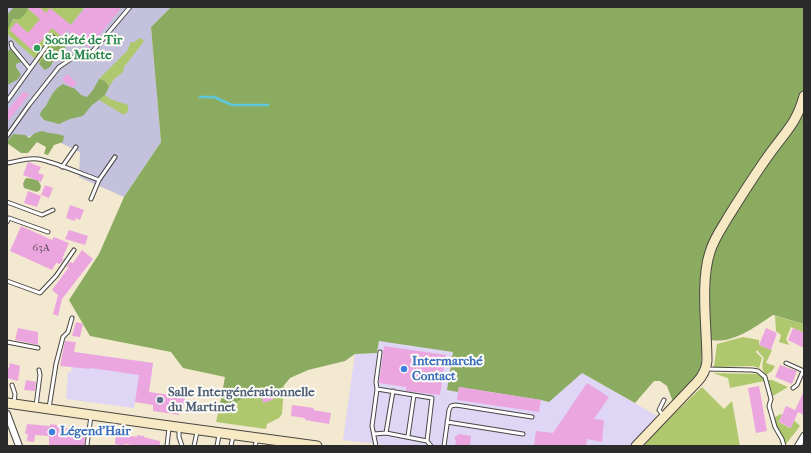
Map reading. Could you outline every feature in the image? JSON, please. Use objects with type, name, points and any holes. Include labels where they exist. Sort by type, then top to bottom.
[{"type":"street","points":[[636,446],[697,382],[706,369],[705,275],[710,252],[716,237],[736,204],[773,149],[794,122],[800,112],[804,96]]},
{"type":"street","points":[[11,403],[233,435],[256,442],[316,446]]},
{"type":"street","points":[[7,414],[19,446]]},
{"type":"street","points":[[798,446],[804,436]]},
{"type":"lane","points":[[7,136],[59,67],[77,55],[92,52],[130,7]]},
{"type":"lane","points":[[7,101],[53,37]]},
{"type":"lane","points":[[11,43],[12,47],[30,69]]},
{"type":"lane","points":[[62,167],[76,147]]},
{"type":"lane","points":[[90,199],[99,180],[115,157]]},
{"type":"lane","points":[[7,163],[37,159],[99,180]]},
{"type":"lane","points":[[7,202],[42,215],[53,210]]},
{"type":"lane","points":[[7,222],[9,218],[48,232]]},
{"type":"lane","points":[[7,281],[40,294],[56,276],[74,250]]},
{"type":"lane","points":[[49,408],[56,364],[63,337],[68,332],[72,318]]},
{"type":"lane","points":[[7,342],[38,348]]},
{"type":"lane","points":[[376,446],[372,426],[380,352]]},
{"type":"lane","points":[[786,363],[804,371],[797,385],[793,388]]},
{"type":"lane","points":[[706,369],[758,371],[765,377],[771,399],[770,406],[775,427],[784,446]]},
{"type":"lane","points":[[36,406],[40,375],[39,370]]},
{"type":"lane","points":[[11,403],[15,394],[12,385]]},
{"type":"lane","points":[[376,389],[432,398],[427,441]]},
{"type":"lane","points":[[386,433],[393,391]]},
{"type":"lane","points":[[408,436],[414,395]]},
{"type":"lane","points":[[664,400],[659,410],[664,416]]},
{"type":"lane","points":[[444,446],[449,410],[452,406],[456,405],[532,417]]},
{"type":"lane","points":[[87,445],[91,414]]},
{"type":"lane","points":[[447,422],[523,434]]},
{"type":"lane","points":[[167,446],[169,426]]},
{"type":"lane","points":[[179,428],[179,437],[182,446]]},
{"type":"lane","points":[[194,446],[197,430]]},
{"type":"lane","points":[[218,446],[219,433]]},
{"type":"lane","points":[[374,434],[386,433],[408,436],[427,441],[431,446]]},
{"type":"lane","points":[[231,446],[233,435]]},
{"type":"shaded area","points":[[7,7],[171,7],[151,27],[161,142],[124,197],[79,177],[80,152],[39,133],[7,144]]},
{"type":"shaded area","points":[[379,340],[582,373],[659,417],[634,446],[396,446],[343,440],[355,354],[377,353]]},
{"type":"shaded area","points":[[74,352],[153,363],[149,392],[137,391],[134,408],[66,399],[68,372],[71,372]]},
{"type":"green space","points":[[14,7],[29,7],[20,19],[13,19],[7,31],[7,15]]},
{"type":"green space","name":"Société de Tir de la Miotte","points":[[24,7],[85,7],[40,63],[7,34],[7,28]]},
{"type":"green space","points":[[171,7],[804,7],[804,324],[773,315],[744,334],[719,341],[711,340],[709,328],[703,325],[701,372],[673,402],[667,386],[660,381],[654,381],[635,403],[582,373],[549,402],[459,387],[458,392],[447,390],[453,352],[379,341],[377,353],[355,354],[345,361],[308,370],[290,378],[280,390],[261,387],[232,405],[220,404],[225,377],[183,368],[171,352],[90,336],[69,300],[99,254],[124,197],[161,142],[151,27]]},
{"type":"green space","points":[[139,38],[144,40],[142,44],[124,67],[123,72],[114,79],[109,87],[105,81],[99,79],[127,51],[131,42],[135,42]]},
{"type":"green space","points":[[61,39],[66,44],[65,50],[54,60],[50,67],[45,70],[39,64],[50,52],[52,46]]},
{"type":"green space","points":[[10,49],[15,49],[21,56],[21,62],[16,64],[16,67],[21,75],[17,80],[7,85],[7,52]]},
{"type":"green space","points":[[99,79],[105,81],[109,87],[105,95],[91,106],[83,116],[70,119],[59,124],[44,120],[40,115],[53,93],[63,84],[74,88],[81,95],[87,97]]},
{"type":"green space","points":[[105,95],[110,99],[128,105],[128,111],[124,115],[99,100]]},
{"type":"green space","points":[[42,131],[64,136],[63,142],[54,145],[48,155],[44,154],[46,147],[37,142],[28,153],[21,153],[7,143],[13,134],[25,135],[29,138],[35,133]]},
{"type":"green space","points":[[27,178],[38,180],[41,186],[40,190],[37,192],[24,188],[23,184]]},
{"type":"green space","points":[[775,316],[804,324],[804,333],[791,327],[786,339],[789,345],[779,342],[781,335],[776,331]]},
{"type":"green space","points":[[743,337],[759,340],[759,345],[772,350],[766,363],[775,366],[772,371],[766,375],[764,373],[762,367],[764,358],[757,350],[756,352],[762,358],[759,368],[753,366],[714,367],[717,344]]},
{"type":"green space","points":[[713,373],[757,374],[763,376],[764,381],[730,388],[728,378]]},
{"type":"green space","points":[[767,380],[772,380],[788,387],[773,396]]},
{"type":"green space","points":[[284,385],[282,414],[279,418],[267,424],[266,429],[216,422],[220,404],[232,405],[261,387],[280,390]]},
{"type":"green space","points":[[702,387],[724,409],[732,401],[740,446],[644,446],[660,427]]},
{"type":"green space","points":[[781,414],[782,415],[779,422],[790,428],[794,420],[800,426],[786,444],[776,425],[775,417]]},
{"type":"building","points":[[26,7],[39,7],[46,13],[50,8],[71,25],[86,7],[122,7],[89,48],[67,30],[62,37],[52,28],[33,51],[10,30],[16,22],[28,33],[40,19]]},
{"type":"building","points":[[67,74],[77,83],[72,88],[62,80]]},
{"type":"building","points":[[24,91],[29,95],[7,122],[7,111]]},
{"type":"building","points":[[28,162],[41,167],[38,173],[44,175],[41,182],[23,175]]},
{"type":"building","points":[[45,185],[53,188],[49,198],[41,195]]},
{"type":"building","points":[[28,191],[41,196],[37,207],[24,203]]},
{"type":"building","points":[[70,205],[84,210],[80,220],[76,218],[75,221],[66,218]]},
{"type":"building","points":[[21,226],[52,240],[54,237],[69,243],[62,259],[64,259],[60,264],[56,263],[52,270],[10,251]]},
{"type":"building","points":[[69,230],[88,236],[85,245],[65,239]]},
{"type":"building","points":[[82,250],[93,259],[62,299],[58,316],[53,314],[58,295],[52,290],[69,267],[66,267],[70,262],[73,263]]},
{"type":"building","points":[[76,322],[83,324],[80,337],[72,336]]},
{"type":"building","points":[[18,328],[38,332],[38,345],[15,340]]},
{"type":"building","points":[[766,328],[777,333],[771,350],[759,345]]},
{"type":"building","points":[[793,328],[804,333],[804,348],[788,340]]},
{"type":"building","points":[[65,341],[76,342],[74,352],[153,363],[149,392],[185,397],[183,409],[179,408],[179,415],[153,411],[153,405],[135,402],[139,375],[91,368],[60,366]]},
{"type":"building","points":[[384,346],[446,355],[440,395],[406,391],[406,387],[379,383]]},
{"type":"building","points":[[10,363],[20,366],[18,381],[7,378],[7,367],[9,368]]},
{"type":"building","points":[[780,365],[797,371],[792,384],[775,377]]},
{"type":"building","points":[[26,380],[36,382],[35,391],[24,390]]},
{"type":"building","points":[[587,383],[609,397],[594,419],[604,420],[602,442],[587,439],[586,446],[534,446],[536,431],[553,433]]},
{"type":"building","points":[[759,386],[767,431],[756,433],[748,388]]},
{"type":"building","points":[[459,387],[541,400],[539,412],[457,400]]},
{"type":"building","points":[[271,390],[273,400],[263,403],[261,393]]},
{"type":"building","points":[[804,391],[804,415],[798,412],[791,428],[779,422],[786,406],[795,410]]},
{"type":"building","points":[[292,405],[314,408],[313,410],[331,413],[329,424],[291,416]]},
{"type":"building","points":[[27,424],[50,426],[50,424],[57,425],[57,427],[86,430],[84,446],[49,446],[49,436],[35,435],[34,442],[27,441],[28,434],[25,434]]},
{"type":"building","points":[[116,434],[137,437],[137,435],[144,436],[160,441],[160,446],[125,444],[125,446],[115,444]]},
{"type":"building","points":[[459,434],[471,436],[470,446],[455,446],[456,441],[454,438]]},
{"type":"waterway","points":[[200,97],[214,97],[232,105],[268,105]]},
{"type":"place","name":"Société de Tir de la Miotte","points":[[37,48]]},
{"type":"place","name":"Intermarché Contact","points":[[404,369]]},
{"type":"place","name":"Salle Intergénérationnelle du Martinet","points":[[160,400]]},
{"type":"place","name":"Légend'Hair","points":[[52,432]]}]
